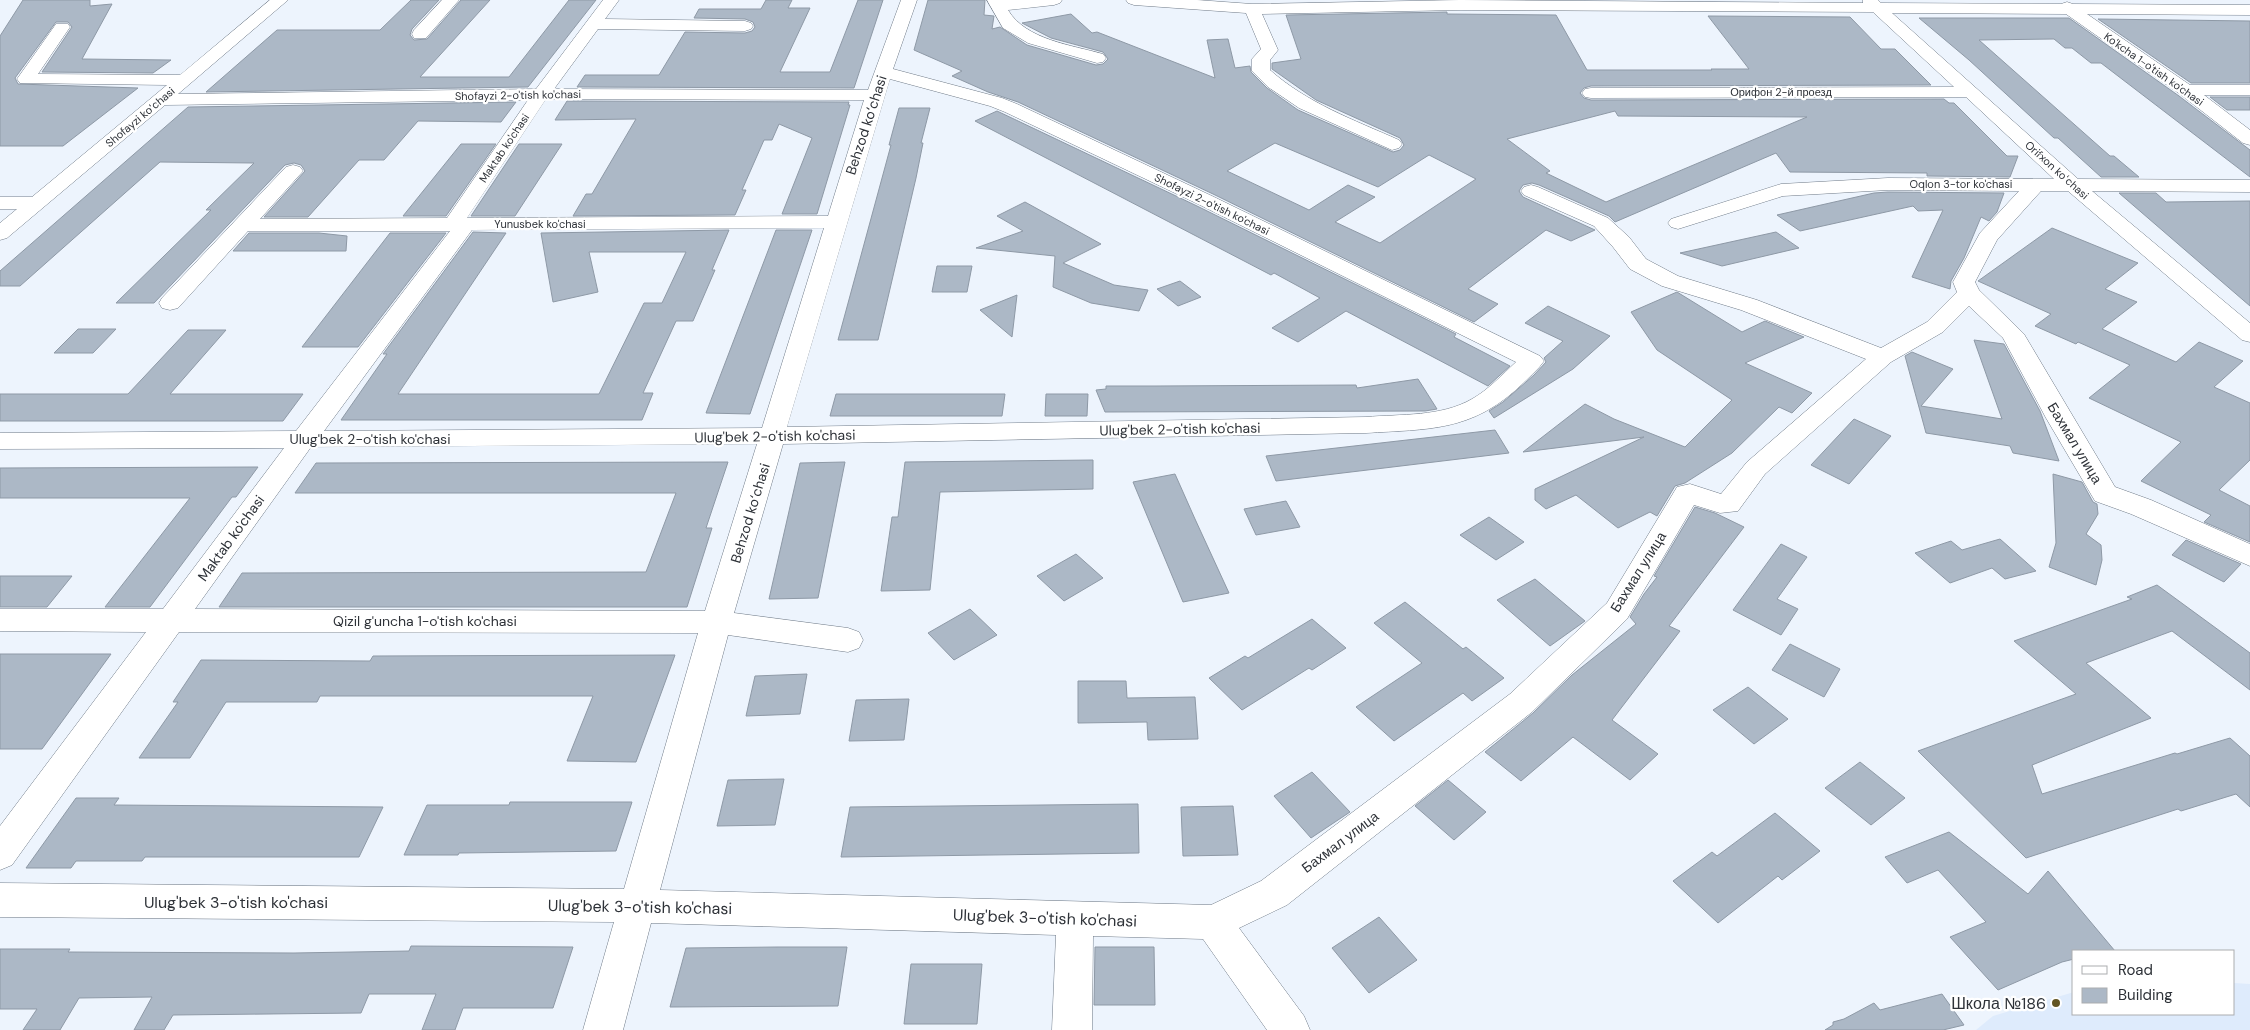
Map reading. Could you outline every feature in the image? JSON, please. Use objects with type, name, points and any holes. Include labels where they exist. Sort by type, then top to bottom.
[{"type":"street","name":"Shofayzi koʻchasi","points":[[0,234],[280,0]]},
{"type":"street","points":[[420,34],[451,0]]},
{"type":"street","name":"Maktab ko'chasi","points":[[0,854],[304,440],[458,225],[541,94],[611,0]]},
{"type":"street","name":"Behzod ko‘chasi","points":[[603,1030],[716,622],[879,83],[909,0]]},
{"type":"street","points":[[1054,0],[997,3],[1009,25],[1034,39],[1097,58]]},
{"type":"street","points":[[1134,0],[1252,9],[1459,2],[1670,2],[2064,4],[2250,10]]},
{"type":"street","name":"Orifxon koʻchasi","points":[[1872,3],[2075,187],[2250,335]]},
{"type":"street","name":"Ko'kcha 1-o'tish ko'chasi","points":[[2064,4],[2186,90],[2250,139]]},
{"type":"street","points":[[1252,9],[1270,50],[1261,59],[1261,71],[1272,83],[1301,101],[1392,144]]},
{"type":"street","points":[[594,24],[745,26]]},
{"type":"street","points":[[62,27],[26,79],[184,80]]},
{"type":"street","name":"Shofayzi 2-o'tish ko'chasi","points":[[160,100],[541,94],[879,83],[961,92],[1011,108],[1196,196],[1532,361]]},
{"type":"street","points":[[2186,90],[2250,90]]},
{"type":"street","name":"Орифон 2-й проезд","points":[[1591,93],[1971,92]]},
{"type":"street","points":[[170,303],[293,171]]},
{"type":"street","name":"Oqlon 3-tor ko'chasi","points":[[1678,224],[1781,190],[1888,184],[2075,187],[2250,186]]},
{"type":"street","points":[[1969,293],[1964,282],[1988,238],[2035,185]]},
{"type":"street","points":[[1531,191],[1601,222],[1621,242],[1638,264],[1670,281],[1749,305],[1883,357]]},
{"type":"street","points":[[0,203],[37,203]]},
{"type":"street","name":"Yunusbek ko'chasi","points":[[244,225],[836,222]]},
{"type":"street","name":"Бахмал улица","points":[[1274,893],[1521,704],[1617,610],[1686,494],[1690,493],[1720,504],[1728,504],[1756,468],[1883,357],[1935,327],[1969,293],[2012,334],[2059,418],[2106,494],[2141,506],[2250,556]]},
{"type":"street","name":"Ulug'bek 2-o'tish ko'chasi","points":[[0,441],[773,436],[1366,425],[1438,418],[1470,410],[1481,405],[1532,361]]},
{"type":"street","name":"Qizil g'uncha 1-o'tish ko'chasi","points":[[0,620],[716,622],[848,640]]},
{"type":"street","name":"Ulug'bek 3-o'tish ko'chasi","points":[[0,900],[637,906],[1213,922],[1274,893]]},
{"type":"street","points":[[1072,1030],[1075,918]]},
{"type":"street","points":[[1213,922],[1290,1030]]},
{"type":"shaded area","name":"Школа №186","points":[[2235,983],[2250,984],[2250,1030],[1976,1030],[1993,1016],[2072,993],[2072,1015],[2235,1015]]},
{"type":"building","points":[[23,0],[90,0],[90,6],[112,4],[82,59],[171,60],[153,73],[42,72],[72,27],[68,22],[56,22],[15,78],[18,84],[138,88],[63,146],[0,146],[0,36]]},
{"type":"building","points":[[411,0],[439,0],[412,29],[410,35],[414,40],[427,39],[461,0],[490,0],[420,77],[509,77],[569,0],[596,0],[528,87],[206,92],[277,30],[380,30]]},
{"type":"building","points":[[766,0],[792,0],[788,8],[810,8],[780,72],[830,72],[858,0],[883,0],[854,88],[577,87],[585,75],[659,75],[685,32],[745,33],[752,31],[755,27],[753,22],[745,19],[694,18],[699,9],[761,9]]},
{"type":"building","points":[[928,0],[985,0],[984,15],[994,16],[992,29],[1000,27],[1027,45],[1096,65],[1103,64],[1108,59],[1103,52],[1051,38],[1022,23],[1071,14],[1092,33],[1097,32],[1215,78],[1207,40],[1228,39],[1235,68],[1250,66],[1251,72],[1267,88],[1298,110],[1393,152],[1400,150],[1404,145],[1400,138],[1316,100],[1272,69],[1272,63],[1301,59],[1286,15],[1447,12],[1447,14],[1556,15],[1587,70],[1749,69],[1708,16],[1850,17],[1881,49],[1895,49],[1931,85],[1591,86],[1584,88],[1580,93],[1584,98],[1591,100],[1944,99],[1949,103],[1954,103],[2007,156],[2018,156],[2010,177],[1927,176],[1927,173],[1790,172],[1776,153],[1615,222],[1609,216],[1539,185],[1532,183],[1523,185],[1519,191],[1523,197],[1595,230],[1571,241],[1546,230],[1468,289],[1498,304],[1474,322],[1213,194],[1018,102],[988,92],[952,76],[962,71],[914,50]],"holes":[[[1615,111],[1618,116],[1807,117],[1606,202],[1546,173],[1550,171],[1507,139]],[[1275,143],[1378,187],[1429,155],[1476,179],[1380,243],[1335,222],[1375,197],[1348,185],[1309,210],[1227,171]]]},
{"type":"building","points":[[1919,18],[2069,18],[2179,96],[2250,150],[2250,177],[2101,63],[2091,63],[2072,48],[2065,48],[2054,39],[1979,40],[2110,156],[2114,156],[2139,177],[2101,177],[2058,138],[2054,138],[1969,60]]},
{"type":"building","points":[[2098,19],[2250,21],[2250,83],[2191,83]]},
{"type":"building","points":[[2210,97],[2250,97],[2250,110],[2227,110]]},
{"type":"building","points":[[567,101],[849,102],[848,105],[850,105],[817,214],[782,214],[812,138],[779,124],[772,140],[764,140],[742,190],[746,190],[735,215],[573,216],[586,194],[592,194],[636,119],[555,120]]},
{"type":"building","points":[[516,102],[501,122],[418,121],[384,160],[359,160],[308,217],[264,217],[305,171],[301,165],[294,163],[285,165],[154,303],[116,303],[211,210],[206,210],[254,163],[160,162],[20,286],[0,286],[0,271],[188,107]]},
{"type":"building","points":[[899,108],[930,108],[921,143],[923,143],[916,178],[878,340],[838,340],[891,145],[889,145]]},
{"type":"building","points":[[997,111],[1197,206],[1456,334],[1454,337],[1510,366],[1488,386],[1346,311],[1298,342],[1272,328],[1320,298],[1274,273],[1271,275],[975,121]]},
{"type":"building","points":[[461,144],[496,144],[446,216],[403,216]]},
{"type":"building","points":[[519,144],[562,144],[515,216],[471,216]]},
{"type":"building","points":[[1874,193],[2004,193],[1997,212],[1989,221],[1981,217],[1964,258],[1951,281],[1950,289],[1912,277],[1943,210],[1918,211],[1913,206],[1800,231],[1777,215]]},
{"type":"building","points":[[2119,193],[2156,193],[2166,202],[2250,201],[2250,306]]},
{"type":"building","points":[[1025,202],[1101,244],[1063,263],[1114,285],[1148,290],[1139,311],[1091,303],[1053,287],[1055,256],[976,248],[1023,231],[997,216]]},
{"type":"building","points":[[2052,228],[2138,263],[2105,289],[2137,302],[2102,329],[2176,362],[2199,342],[2243,361],[2214,387],[2250,403],[2250,460],[2219,490],[2250,506],[2250,542],[2204,522],[2211,515],[2141,481],[2181,442],[2089,398],[2130,365],[2078,342],[2076,344],[2035,326],[2051,314],[1978,281]]},
{"type":"building","points":[[729,230],[712,270],[715,270],[693,321],[676,321],[643,393],[653,393],[642,420],[341,420],[387,354],[383,354],[473,232],[506,233],[398,394],[599,394],[644,303],[662,303],[686,252],[589,252],[598,292],[553,302],[541,233]]},
{"type":"building","points":[[776,230],[812,230],[750,414],[706,413]]},
{"type":"building","points":[[1776,232],[1799,248],[1722,266],[1680,253]]},
{"type":"building","points":[[249,233],[319,233],[347,236],[346,251],[233,251]]},
{"type":"building","points":[[390,233],[446,233],[358,347],[302,347]]},
{"type":"building","points":[[937,266],[972,266],[967,292],[932,292]]},
{"type":"building","points":[[1180,281],[1201,297],[1178,306],[1157,289]]},
{"type":"building","points":[[1677,292],[1742,332],[1765,321],[1804,337],[1745,363],[1812,393],[1792,413],[1779,407],[1732,453],[1685,483],[1675,486],[1657,516],[1650,512],[1618,528],[1576,495],[1546,509],[1535,500],[1535,489],[1644,437],[1523,452],[1585,404],[1614,419],[1685,447],[1732,400],[1657,350],[1631,312]]},
{"type":"building","points":[[1017,295],[1012,337],[980,310]]},
{"type":"building","points":[[1548,306],[1610,336],[1573,369],[1494,418],[1489,411],[1503,402],[1534,375],[1546,362],[1544,358],[1563,341],[1525,323]]},
{"type":"building","points":[[78,329],[116,329],[93,353],[54,353]]},
{"type":"building","points":[[188,330],[226,330],[170,394],[303,394],[283,421],[0,421],[0,394],[128,394]]},
{"type":"building","points":[[1974,340],[2004,344],[2040,411],[2059,461],[2013,453],[2010,446],[1926,433],[1905,356],[1912,352],[1953,369],[1921,406],[2002,419]]},
{"type":"building","points":[[1418,379],[1437,409],[1425,411],[1105,412],[1096,390],[1106,389],[1106,386],[1356,385],[1357,388]]},
{"type":"building","points":[[836,394],[1005,394],[1002,416],[830,416]]},
{"type":"building","points":[[1046,394],[1088,394],[1087,416],[1045,416]]},
{"type":"building","points":[[1854,419],[1891,436],[1849,484],[1811,465]]},
{"type":"building","points":[[1495,430],[1509,453],[1276,481],[1266,456]]},
{"type":"building","points":[[1093,460],[1093,489],[940,492],[930,590],[881,591],[892,517],[898,517],[905,462]]},
{"type":"building","points":[[728,462],[706,528],[712,528],[687,607],[219,607],[242,573],[646,572],[676,493],[295,493],[316,463]]},
{"type":"building","points":[[845,462],[818,598],[769,599],[800,463]]},
{"type":"building","points":[[258,467],[236,497],[232,497],[150,607],[105,607],[190,498],[0,498],[0,468]]},
{"type":"building","points":[[1175,474],[1229,593],[1183,602],[1133,482]]},
{"type":"building","points":[[2053,474],[2082,482],[2093,502],[2097,504],[2098,514],[2086,534],[2101,545],[2102,560],[2096,585],[2049,567],[2056,543]]},
{"type":"building","points":[[1286,501],[1300,527],[1256,535],[1244,509]]},
{"type":"building","points":[[1695,507],[1715,513],[1744,527],[1669,626],[1680,631],[1612,720],[1658,754],[1630,780],[1573,737],[1521,781],[1485,752],[1533,713],[1572,675],[1636,624],[1630,617],[1657,577],[1654,576]]},
{"type":"building","points":[[1489,517],[1524,542],[1496,560],[1460,535]]},
{"type":"building","points":[[2000,539],[2036,571],[2005,579],[1992,568],[1950,583],[1915,553],[1951,541],[1962,550]]},
{"type":"building","points":[[2186,540],[2241,564],[2224,582],[2172,555]]},
{"type":"building","points":[[1781,544],[1807,557],[1777,599],[1798,609],[1781,635],[1733,610]]},
{"type":"building","points":[[1076,554],[1103,578],[1064,601],[1037,576]]},
{"type":"building","points":[[0,576],[72,576],[47,607],[0,607]]},
{"type":"building","points":[[1535,579],[1585,621],[1550,646],[1497,600]]},
{"type":"building","points":[[2157,585],[2250,653],[2250,690],[2172,631],[2086,663],[2151,718],[2032,765],[2042,794],[2230,738],[2250,756],[2250,807],[2236,794],[2181,811],[2178,809],[2026,858],[1918,751],[2076,694],[2014,641],[2132,599],[2127,597]]},
{"type":"building","points":[[1405,602],[1463,649],[1466,647],[1504,678],[1472,701],[1463,693],[1394,741],[1356,707],[1422,663],[1374,623]]},
{"type":"building","points":[[970,609],[997,635],[954,660],[928,633]]},
{"type":"building","points":[[1312,619],[1346,648],[1312,670],[1309,668],[1242,710],[1209,678],[1245,656],[1248,658]]},
{"type":"building","points":[[1790,644],[1840,669],[1824,697],[1772,670]]},
{"type":"building","points":[[0,654],[111,654],[42,749],[0,749]]},
{"type":"building","points":[[675,655],[636,762],[567,761],[593,696],[320,696],[317,702],[226,702],[190,758],[139,758],[178,702],[173,702],[201,660],[370,661],[373,656]]},
{"type":"building","points":[[807,674],[800,714],[746,716],[755,676]]},
{"type":"building","points":[[1078,681],[1126,681],[1127,698],[1195,697],[1198,739],[1148,740],[1147,722],[1078,723]]},
{"type":"building","points":[[1748,687],[1788,719],[1754,744],[1713,710]]},
{"type":"building","points":[[909,699],[904,740],[849,741],[856,700]]},
{"type":"building","points":[[1860,762],[1905,798],[1871,825],[1825,788]]},
{"type":"building","points":[[1312,772],[1350,812],[1311,838],[1274,796]]},
{"type":"building","points":[[784,779],[775,825],[717,826],[728,780]]},
{"type":"building","points":[[1448,780],[1486,812],[1454,840],[1415,806]]},
{"type":"building","points":[[76,798],[119,798],[114,805],[383,807],[359,857],[145,857],[142,861],[76,861],[71,868],[26,868]]},
{"type":"building","points":[[510,802],[632,802],[616,851],[404,855],[427,805],[509,805]]},
{"type":"building","points":[[1138,804],[1139,853],[841,857],[850,807]]},
{"type":"building","points":[[1233,806],[1238,855],[1183,856],[1181,807]]},
{"type":"building","points":[[1775,813],[1820,851],[1782,880],[1778,876],[1718,923],[1673,881],[1712,852],[1717,856]]},
{"type":"building","points":[[1949,832],[2028,894],[2048,871],[2114,950],[2072,950],[2072,960],[1998,990],[1950,937],[1986,922],[1938,870],[1907,883],[1885,857]]},
{"type":"building","points":[[1379,917],[1417,960],[1369,993],[1332,948]]},
{"type":"building","points":[[411,946],[573,947],[553,1008],[463,1008],[455,1030],[422,1030],[436,994],[369,994],[361,1013],[173,1015],[164,1030],[134,1030],[152,997],[79,998],[60,1030],[23,1030],[37,1009],[0,1009],[0,949],[70,949],[68,952],[294,953],[409,951]]},
{"type":"building","points":[[847,947],[838,1006],[670,1007],[686,948]]},
{"type":"building","points":[[1095,947],[1154,947],[1155,1005],[1094,1005]]},
{"type":"building","points":[[911,964],[982,964],[977,1024],[904,1024]]},
{"type":"building","points":[[1942,994],[1964,1025],[1943,1030],[1825,1030],[1833,1025],[1833,1022],[1844,1019],[1874,1003],[1880,1010]]},
{"type":"place","name":"Школа №186","points":[[2056,1003]]}]
